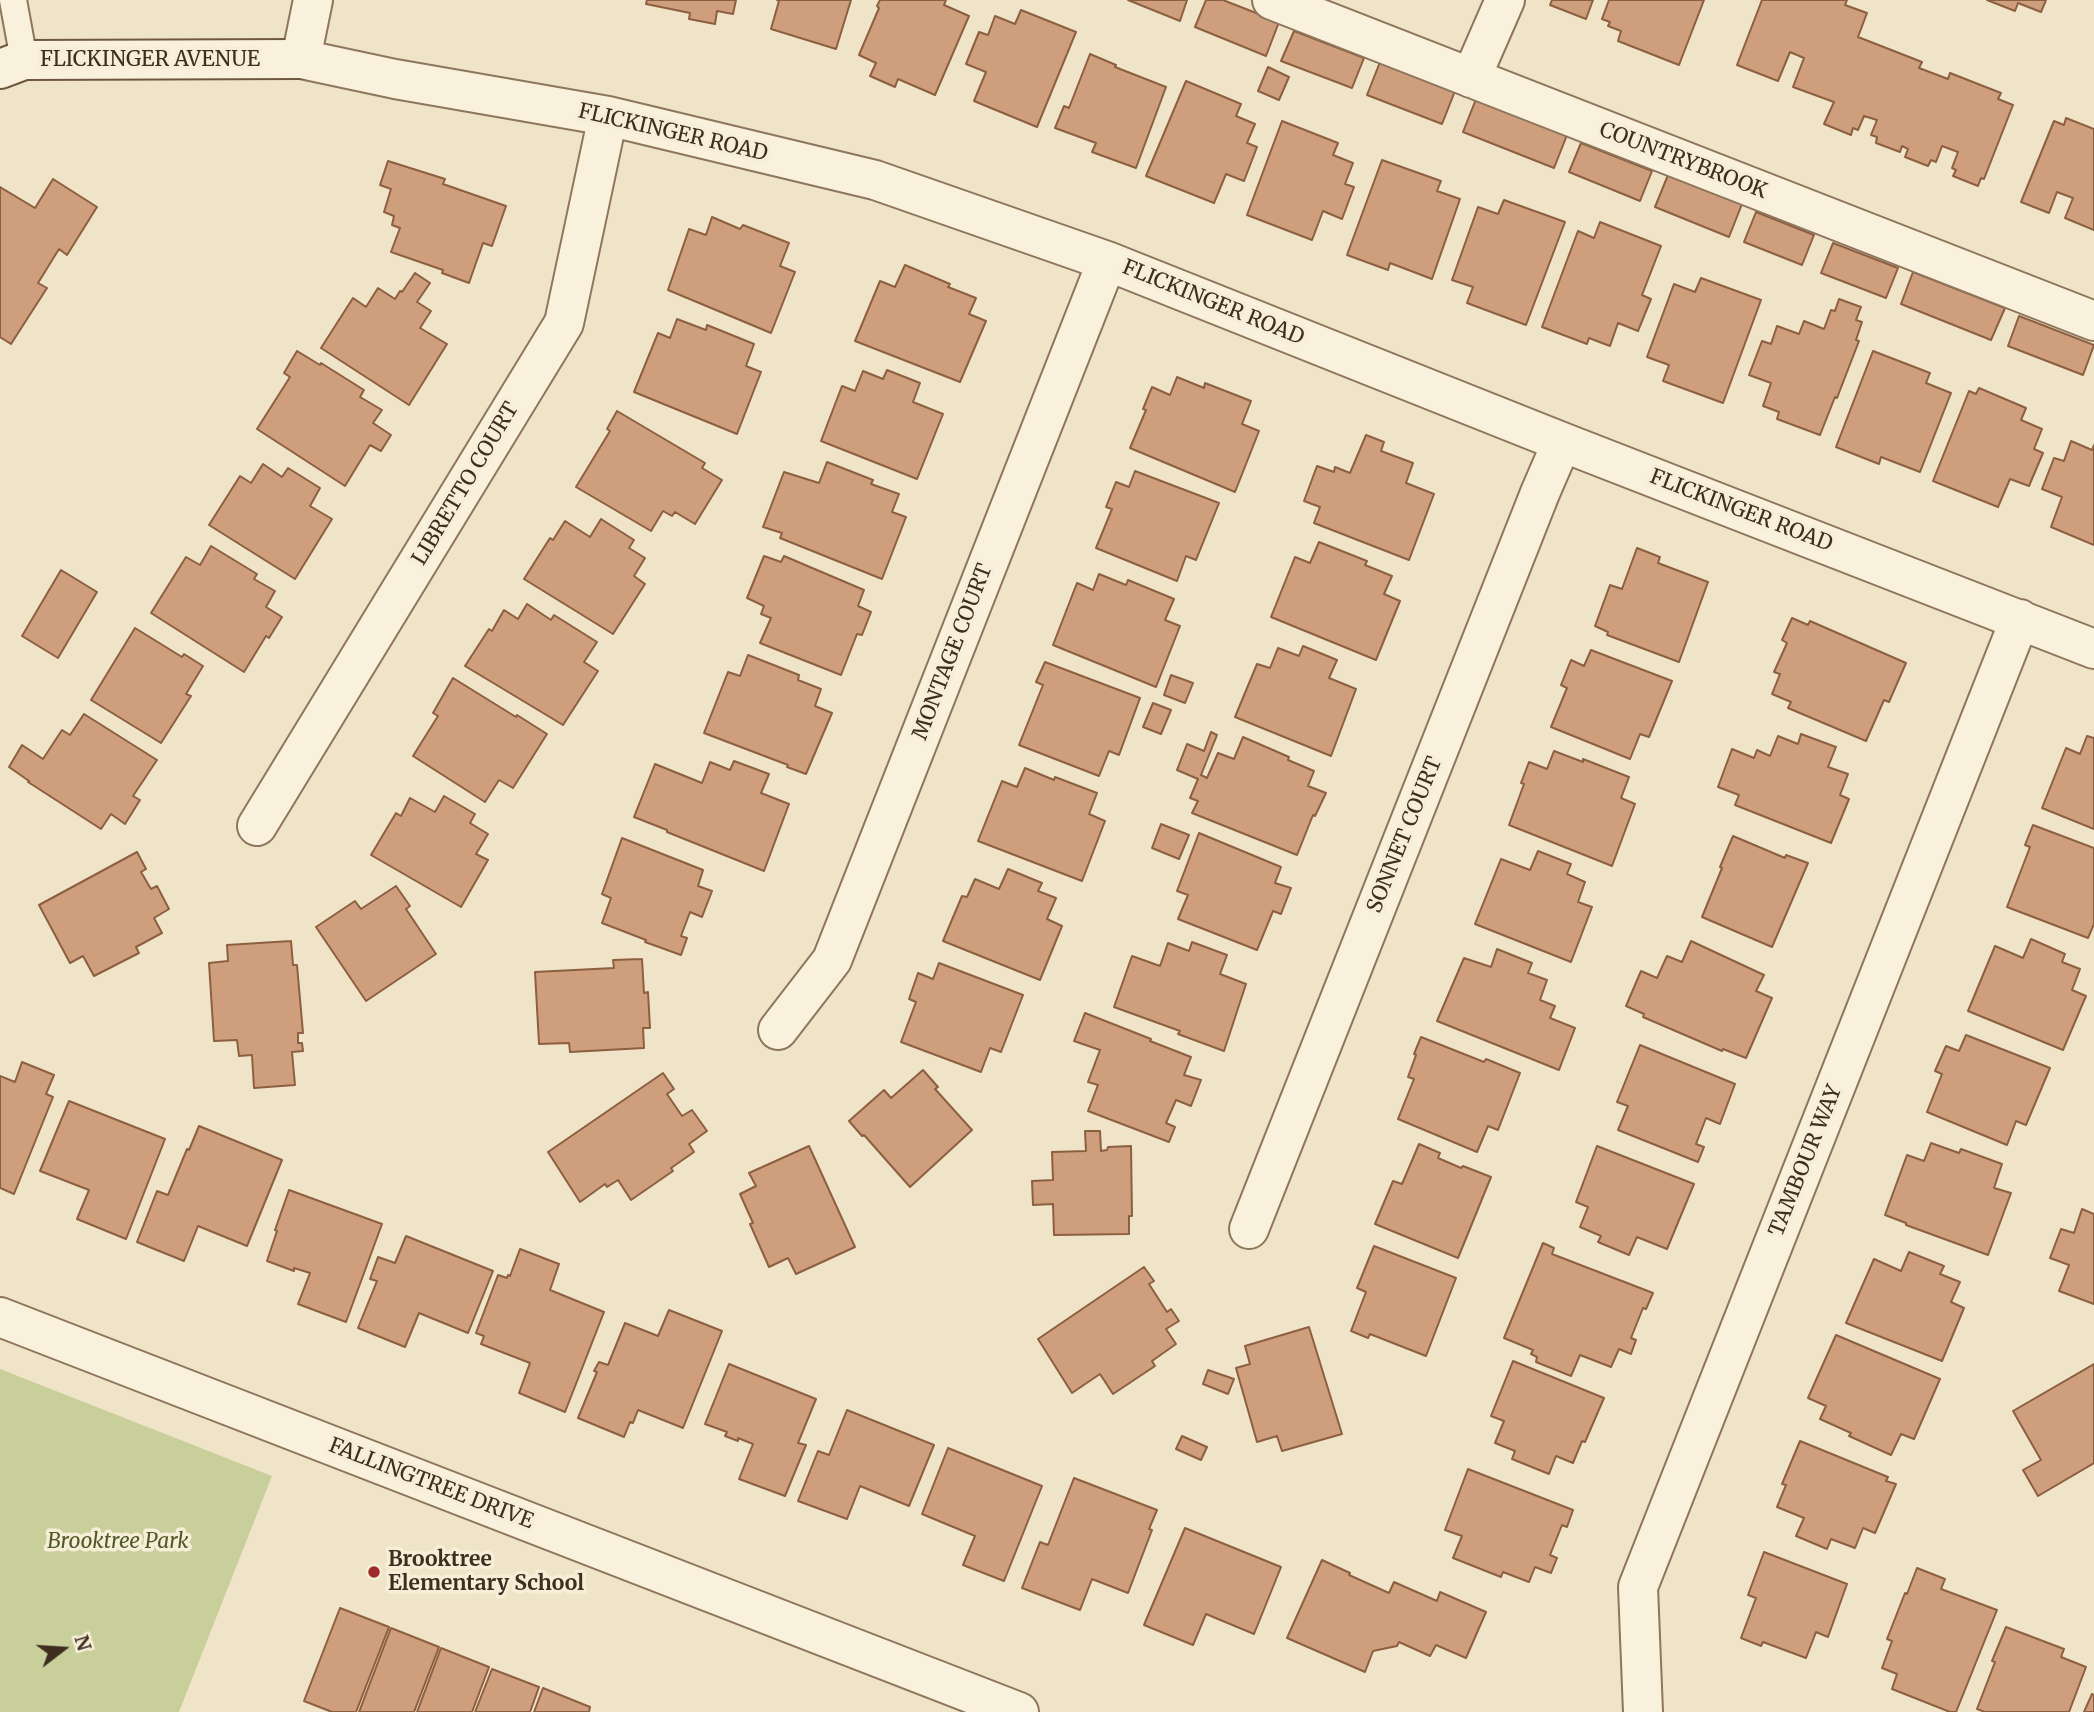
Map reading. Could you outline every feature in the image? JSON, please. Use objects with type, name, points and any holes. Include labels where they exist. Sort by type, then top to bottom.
[{"type":"street","points":[[302,59],[313,0]]},
{"type":"street","name":"COUNTRYBROOK","points":[[1272,0],[2094,321]]},
{"type":"street","points":[[1471,78],[1505,0]]},
{"type":"street","name":"FLICKINGER AVENUE","points":[[12,65],[302,59]]},
{"type":"street","name":"FLICKINGER ROAD","points":[[302,59],[395,79],[608,116],[875,180],[1107,261],[2094,649]]},
{"type":"street","name":"LIBRETTO COURT","points":[[257,826],[564,323],[608,116]]},
{"type":"street","name":"MONTAGE COURT","points":[[778,1030],[832,960],[1107,261]]},
{"type":"street","name":"SONNET COURT","points":[[1249,1229],[1562,442]]},
{"type":"street","name":"TAMBOUR WAY","points":[[1643,1712],[1637,1587],[2020,619]]},
{"type":"street","name":"FALLINGTREE DRIVE","points":[[0,1317],[1019,1712]]},
{"type":"lane","points":[[12,65],[13,0]]},
{"type":"green space","name":"Brooktree Park","points":[[0,1369],[272,1476],[179,1712],[0,1712]]},
{"type":"building","points":[[647,0],[736,0],[733,14],[717,11],[715,24],[689,19],[690,13],[646,4]]},
{"type":"building","points":[[777,0],[851,0],[836,49],[771,29],[779,1]]},
{"type":"building","points":[[880,0],[946,0],[944,5],[969,16],[935,95],[898,79],[895,87],[870,76],[876,63],[859,55]]},
{"type":"building","points":[[1128,0],[1187,0],[1180,21]]},
{"type":"building","points":[[1206,0],[1223,0],[1279,22],[1266,56],[1195,27]]},
{"type":"building","points":[[1552,0],[1593,0],[1586,19],[1550,5]]},
{"type":"building","points":[[1609,0],[1704,0],[1679,65],[1618,41],[1621,31],[1608,26],[1610,22],[1602,19]]},
{"type":"building","points":[[1762,0],[1847,0],[1845,5],[1867,13],[1858,37],[1922,62],[1919,68],[1948,79],[1950,73],[2001,93],[1998,99],[2013,105],[1984,179],[1981,178],[1978,186],[1953,176],[1956,170],[1952,168],[1958,152],[1942,146],[1936,162],[1931,160],[1928,166],[1905,157],[1908,149],[1902,146],[1900,152],[1876,143],[1877,137],[1871,135],[1877,120],[1864,116],[1858,130],[1853,128],[1851,135],[1824,124],[1834,102],[1793,87],[1804,58],[1790,52],[1778,81],[1737,65]]},
{"type":"building","points":[[1987,0],[2046,0],[2041,12],[2018,3],[2015,11]]},
{"type":"building","points":[[1021,10],[1076,32],[1037,127],[974,101],[986,72],[966,64],[979,32],[988,35],[995,16],[1015,24]]},
{"type":"building","points":[[1294,31],[1364,58],[1352,88],[1281,61]]},
{"type":"building","points":[[1090,54],[1166,87],[1136,168],[1092,152],[1096,143],[1055,128],[1064,106],[1069,108]]},
{"type":"building","points":[[1380,62],[1455,91],[1442,124],[1367,95]]},
{"type":"building","points":[[1268,67],[1289,77],[1279,100],[1258,91]]},
{"type":"building","points":[[1186,81],[1241,104],[1236,116],[1255,124],[1247,143],[1257,147],[1244,181],[1226,174],[1214,203],[1146,176]]},
{"type":"building","points":[[1476,99],[1567,135],[1554,168],[1463,132]]},
{"type":"building","points":[[2066,118],[2094,129],[2094,230],[2065,218],[2073,198],[2057,192],[2049,213],[2021,202],[2054,121],[2064,125]]},
{"type":"building","points":[[1282,121],[1338,143],[1333,155],[1353,163],[1345,184],[1354,187],[1342,219],[1323,211],[1312,240],[1247,215]]},
{"type":"building","points":[[1581,143],[1652,171],[1640,201],[1569,172]]},
{"type":"building","points":[[1382,160],[1441,181],[1437,191],[1460,199],[1432,279],[1390,263],[1388,270],[1347,255]]},
{"type":"building","points":[[388,161],[445,179],[443,184],[506,206],[492,246],[483,243],[469,283],[442,273],[443,270],[391,252],[400,228],[392,225],[394,216],[384,212],[391,189],[380,185]]},
{"type":"building","points":[[1668,175],[1742,204],[1729,237],[1655,207]]},
{"type":"building","points":[[53,179],[97,207],[67,255],[59,249],[38,283],[47,288],[11,344],[0,337],[0,187],[35,208]]},
{"type":"building","points":[[1504,200],[1565,222],[1526,325],[1467,303],[1473,287],[1452,280],[1478,207],[1498,214]]},
{"type":"building","points":[[1756,212],[1814,235],[1802,265],[1744,242]]},
{"type":"building","points":[[712,217],[740,229],[743,225],[789,243],[780,266],[795,272],[771,333],[668,290],[689,229],[706,235]]},
{"type":"building","points":[[1600,222],[1661,246],[1642,295],[1651,299],[1638,331],[1618,323],[1610,346],[1589,338],[1587,344],[1542,327],[1578,231],[1594,238]]},
{"type":"building","points":[[1833,243],[1898,268],[1886,298],[1821,273]]},
{"type":"building","points":[[905,265],[976,298],[969,314],[986,321],[960,382],[855,341],[880,281],[895,287]]},
{"type":"building","points":[[1913,272],[2005,308],[1991,340],[1901,304]]},
{"type":"building","points":[[415,273],[430,283],[417,302],[431,311],[420,328],[447,344],[409,405],[321,348],[353,298],[366,307],[378,288],[395,299]]},
{"type":"building","points":[[1701,278],[1761,300],[1723,403],[1663,381],[1669,365],[1647,357],[1674,284],[1695,292]]},
{"type":"building","points":[[1839,299],[1861,307],[1856,320],[1862,322],[1856,340],[1859,341],[1820,435],[1777,419],[1779,412],[1763,406],[1771,383],[1749,375],[1762,341],[1771,344],[1777,326],[1799,334],[1804,321],[1824,329],[1831,310],[1835,311]]},
{"type":"building","points":[[2019,316],[2094,345],[2083,375],[2008,346]]},
{"type":"building","points":[[677,319],[706,330],[707,325],[754,344],[746,366],[761,372],[737,434],[634,392],[658,333],[670,338]]},
{"type":"building","points":[[297,351],[364,390],[360,397],[382,410],[373,423],[391,435],[381,451],[370,445],[345,486],[257,429],[290,377],[284,373]]},
{"type":"building","points":[[1873,351],[1930,373],[1926,383],[1951,393],[1920,472],[1881,457],[1879,464],[1836,447]]},
{"type":"building","points":[[887,370],[920,383],[913,402],[943,414],[917,479],[821,441],[842,386],[855,391],[863,371],[883,379]]},
{"type":"building","points":[[1177,377],[1204,388],[1205,383],[1251,401],[1242,424],[1259,431],[1235,492],[1130,448],[1146,410],[1143,409],[1152,387],[1170,395]]},
{"type":"building","points":[[1979,388],[2026,408],[2021,420],[2042,429],[2034,449],[2043,453],[2029,486],[2010,479],[1998,507],[1933,481],[1969,391],[1976,394]]},
{"type":"building","points":[[617,411],[705,463],[702,468],[722,480],[695,524],[675,512],[672,516],[663,511],[651,531],[576,487],[610,431],[607,429]]},
{"type":"building","points":[[1366,435],[1384,442],[1381,451],[1413,463],[1406,483],[1434,494],[1409,560],[1314,523],[1320,507],[1304,501],[1317,466],[1334,472],[1335,467],[1350,473]]},
{"type":"building","points":[[2071,441],[2092,450],[2094,445],[2094,545],[2051,527],[2062,497],[2042,489],[2054,458],[2064,461]]},
{"type":"building","points":[[827,462],[873,480],[871,484],[899,494],[892,512],[906,517],[882,579],[780,538],[782,533],[763,527],[784,472],[819,483]]},
{"type":"building","points":[[263,464],[282,477],[288,468],[320,488],[310,506],[332,519],[295,579],[209,525],[240,476],[251,483]]},
{"type":"building","points":[[1135,471],[1219,503],[1196,560],[1186,556],[1177,581],[1096,548],[1112,509],[1106,507],[1116,482],[1129,487]]},
{"type":"building","points":[[601,519],[634,540],[629,548],[645,558],[634,576],[645,584],[613,634],[524,579],[550,538],[553,540],[565,521],[590,537]]},
{"type":"building","points":[[1319,542],[1367,561],[1365,565],[1392,576],[1384,594],[1400,601],[1376,660],[1271,617],[1295,557],[1310,563]]},
{"type":"building","points":[[211,546],[257,574],[254,579],[275,591],[266,607],[282,617],[269,638],[266,636],[244,672],[151,613],[186,557],[200,565]]},
{"type":"building","points":[[1637,548],[1660,557],[1658,563],[1708,582],[1679,662],[1607,635],[1608,632],[1595,626],[1610,585],[1622,589]]},
{"type":"building","points":[[764,556],[781,562],[784,556],[864,590],[858,606],[871,612],[862,635],[857,634],[841,675],[760,643],[771,618],[761,614],[764,606],[747,598]]},
{"type":"building","points":[[61,570],[97,592],[58,658],[22,636]]},
{"type":"building","points":[[1099,574],[1126,585],[1128,580],[1174,599],[1165,620],[1180,626],[1156,687],[1053,645],[1077,583],[1093,590]]},
{"type":"building","points":[[527,604],[551,620],[554,615],[597,642],[584,662],[598,671],[563,725],[465,666],[489,629],[492,631],[504,610],[518,619]]},
{"type":"building","points":[[1792,618],[1808,625],[1810,621],[1906,663],[1889,702],[1884,700],[1866,741],[1788,708],[1791,702],[1772,694],[1780,674],[1774,672],[1787,643],[1782,640]]},
{"type":"building","points":[[135,628],[182,657],[184,654],[203,666],[186,694],[191,696],[161,743],[91,700]]},
{"type":"building","points":[[1303,646],[1337,660],[1329,678],[1356,689],[1331,756],[1235,717],[1257,664],[1270,668],[1278,648],[1299,656]]},
{"type":"building","points":[[1591,650],[1672,681],[1649,737],[1640,734],[1630,759],[1551,727],[1567,688],[1561,685],[1571,660],[1584,666]]},
{"type":"building","points":[[748,655],[799,675],[798,680],[821,689],[815,706],[832,713],[806,774],[704,733],[728,672],[740,676]]},
{"type":"building","points":[[1045,662],[1140,698],[1119,755],[1109,751],[1099,776],[1019,745],[1043,685],[1036,682]]},
{"type":"building","points":[[1171,675],[1193,683],[1185,703],[1164,695]]},
{"type":"building","points":[[453,678],[547,734],[513,788],[499,780],[485,802],[413,756],[438,716],[433,713]]},
{"type":"building","points":[[1153,703],[1171,710],[1161,734],[1143,727]]},
{"type":"building","points":[[84,714],[157,760],[133,796],[140,800],[125,824],[111,814],[101,829],[9,767],[22,745],[43,759],[62,730],[70,735]]},
{"type":"building","points":[[1211,732],[1217,735],[1201,775],[1207,778],[1218,753],[1234,759],[1243,737],[1314,771],[1308,786],[1326,793],[1315,816],[1313,815],[1297,855],[1192,813],[1198,801],[1190,798],[1198,779],[1177,770],[1187,744],[1204,751]]},
{"type":"building","points":[[1801,734],[1836,747],[1828,767],[1848,774],[1840,795],[1849,799],[1831,843],[1735,805],[1739,795],[1718,787],[1732,749],[1754,758],[1757,750],[1770,756],[1778,736],[1798,744]]},
{"type":"building","points":[[2087,736],[2094,738],[2094,829],[2042,808],[2066,748],[2080,754]]},
{"type":"building","points":[[1554,751],[1629,777],[1621,798],[1635,804],[1612,866],[1509,825],[1529,762],[1547,769]]},
{"type":"building","points":[[734,761],[769,774],[761,793],[789,804],[764,871],[634,817],[655,764],[702,783],[710,762],[730,770]]},
{"type":"building","points":[[1025,768],[1097,793],[1089,814],[1105,821],[1082,881],[978,841],[1002,781],[1017,787]]},
{"type":"building","points":[[444,796],[475,814],[470,823],[488,834],[476,854],[488,860],[461,907],[371,855],[396,813],[401,816],[410,798],[435,812]]},
{"type":"building","points":[[1161,824],[1189,835],[1179,859],[1152,848]]},
{"type":"building","points":[[2033,825],[2094,848],[2094,924],[2088,938],[2007,907],[2030,847],[2025,845]]},
{"type":"building","points":[[1199,833],[1281,867],[1275,883],[1291,888],[1281,914],[1273,911],[1257,950],[1178,919],[1188,895],[1177,891]]},
{"type":"building","points":[[1733,836],[1785,858],[1786,855],[1808,863],[1772,947],[1702,917]]},
{"type":"building","points":[[622,838],[703,870],[698,886],[712,891],[702,917],[690,912],[681,936],[687,938],[681,955],[602,923],[611,898],[602,894]]},
{"type":"building","points":[[1538,851],[1571,864],[1567,874],[1585,882],[1578,902],[1592,907],[1571,962],[1475,924],[1501,859],[1530,870]]},
{"type":"building","points":[[137,852],[146,869],[141,872],[151,889],[157,886],[169,909],[154,918],[162,933],[136,947],[139,953],[94,976],[83,956],[70,963],[39,905]]},
{"type":"building","points":[[1008,869],[1042,883],[1038,891],[1056,898],[1047,919],[1062,926],[1040,980],[943,941],[962,896],[967,897],[975,879],[999,889]]},
{"type":"building","points":[[396,886],[410,906],[406,909],[436,954],[366,1001],[316,927],[355,901],[361,909]]},
{"type":"building","points":[[2031,939],[2065,954],[2062,962],[2080,969],[2072,990],[2086,996],[2063,1050],[1968,1011],[1995,946],[2023,958]]},
{"type":"building","points":[[291,941],[293,965],[297,965],[303,1033],[298,1033],[298,1043],[302,1043],[303,1051],[292,1052],[295,1085],[254,1088],[252,1055],[239,1056],[237,1040],[214,1041],[209,963],[228,961],[227,945]]},
{"type":"building","points":[[1691,941],[1764,975],[1756,991],[1772,998],[1746,1058],[1723,1049],[1722,1051],[1643,1017],[1644,1014],[1626,1006],[1641,971],[1657,978],[1667,956],[1682,962]]},
{"type":"building","points":[[1192,942],[1227,955],[1220,974],[1246,984],[1224,1051],[1178,1034],[1180,1031],[1114,1007],[1132,956],[1160,966],[1168,943],[1189,951]]},
{"type":"building","points":[[1497,949],[1532,963],[1528,973],[1547,980],[1540,1000],[1555,1006],[1550,1018],[1575,1028],[1559,1070],[1437,1021],[1464,958],[1491,967]]},
{"type":"building","points":[[642,959],[644,993],[648,992],[650,1028],[643,1028],[644,1048],[570,1052],[569,1043],[539,1044],[535,972],[614,968],[613,960]]},
{"type":"building","points":[[939,963],[1023,995],[1001,1052],[990,1048],[981,1072],[901,1042],[916,1002],[909,999],[918,973],[933,979]]},
{"type":"building","points":[[1085,1013],[1191,1057],[1184,1075],[1201,1080],[1191,1106],[1176,1100],[1166,1123],[1175,1127],[1169,1142],[1088,1111],[1098,1085],[1088,1082],[1100,1050],[1074,1041]]},
{"type":"building","points":[[1966,1035],[2050,1068],[2026,1125],[2016,1121],[2007,1145],[1927,1112],[1942,1074],[1935,1071],[1946,1046],[1959,1051]]},
{"type":"building","points":[[1421,1037],[1520,1073],[1498,1130],[1488,1126],[1477,1152],[1398,1119],[1414,1079],[1408,1077]]},
{"type":"building","points":[[1640,1045],[1735,1084],[1720,1124],[1706,1118],[1696,1144],[1704,1147],[1698,1162],[1618,1130],[1628,1106],[1617,1102]]},
{"type":"building","points":[[22,1062],[54,1075],[46,1094],[53,1097],[14,1194],[0,1188],[0,1076],[15,1082]]},
{"type":"building","points":[[923,1070],[938,1087],[935,1089],[972,1130],[910,1187],[849,1121],[884,1090],[891,1098]]},
{"type":"building","points":[[663,1073],[674,1089],[667,1094],[682,1116],[692,1110],[707,1131],[689,1144],[694,1152],[671,1168],[673,1171],[631,1200],[618,1180],[607,1187],[605,1184],[580,1202],[548,1152]]},
{"type":"building","points":[[69,1101],[165,1139],[126,1239],[77,1219],[89,1190],[40,1171]]},
{"type":"building","points":[[199,1126],[282,1160],[247,1246],[198,1226],[184,1261],[137,1242],[157,1191],[168,1195]]},
{"type":"building","points":[[1085,1131],[1100,1131],[1101,1151],[1107,1150],[1108,1147],[1131,1146],[1132,1216],[1129,1216],[1129,1234],[1054,1235],[1053,1204],[1033,1205],[1032,1181],[1053,1180],[1052,1152],[1086,1151]]},
{"type":"building","points":[[1931,1143],[1959,1153],[1961,1149],[2002,1164],[1994,1188],[2011,1193],[1988,1255],[1885,1215],[1907,1155],[1924,1161]]},
{"type":"building","points":[[1419,1144],[1440,1153],[1438,1158],[1491,1177],[1458,1258],[1375,1224],[1393,1181],[1402,1184]]},
{"type":"building","points":[[809,1146],[855,1247],[796,1274],[788,1258],[769,1267],[740,1194],[756,1186],[749,1173]]},
{"type":"building","points":[[1597,1146],[1694,1184],[1667,1249],[1637,1237],[1629,1255],[1598,1242],[1601,1236],[1580,1227],[1588,1207],[1576,1202]]},
{"type":"building","points":[[289,1190],[382,1224],[346,1322],[298,1304],[310,1273],[294,1268],[294,1271],[267,1261]]},
{"type":"building","points":[[2082,1209],[2094,1214],[2094,1304],[2059,1291],[2069,1265],[2050,1258],[2061,1229],[2074,1233]]},
{"type":"building","points":[[406,1236],[493,1271],[468,1333],[419,1313],[405,1347],[358,1328],[377,1281],[370,1279],[378,1257],[395,1263]]},
{"type":"building","points":[[1543,1243],[1554,1248],[1552,1254],[1653,1293],[1646,1309],[1643,1308],[1631,1338],[1636,1340],[1631,1354],[1619,1349],[1611,1367],[1580,1355],[1571,1376],[1536,1362],[1537,1357],[1531,1354],[1533,1350],[1504,1338]]},
{"type":"building","points":[[1374,1246],[1456,1278],[1426,1356],[1370,1334],[1368,1338],[1351,1331],[1366,1292],[1357,1288]]},
{"type":"building","points":[[520,1249],[559,1264],[550,1290],[604,1312],[565,1412],[519,1393],[530,1363],[481,1344],[484,1336],[476,1333],[498,1275],[507,1278],[510,1276]]},
{"type":"building","points":[[1909,1252],[1944,1266],[1940,1274],[1960,1282],[1951,1302],[1964,1308],[1942,1361],[1846,1323],[1874,1259],[1901,1271]]},
{"type":"building","points":[[1144,1267],[1154,1281],[1149,1284],[1167,1312],[1171,1309],[1179,1321],[1166,1329],[1176,1344],[1152,1361],[1155,1366],[1113,1394],[1100,1374],[1072,1393],[1038,1339]]},
{"type":"building","points":[[669,1310],[722,1331],[683,1428],[638,1410],[624,1437],[578,1418],[597,1372],[594,1371],[599,1362],[608,1365],[625,1323],[658,1336]]},
{"type":"building","points":[[1309,1327],[1342,1434],[1282,1451],[1277,1436],[1257,1442],[1236,1368],[1250,1364],[1245,1346]]},
{"type":"building","points":[[1836,1335],[1940,1379],[1914,1439],[1901,1434],[1891,1455],[1820,1419],[1826,1406],[1808,1398]]},
{"type":"building","points":[[1513,1361],[1604,1398],[1573,1463],[1556,1456],[1549,1474],[1512,1459],[1515,1451],[1495,1443],[1504,1421],[1491,1416]]},
{"type":"building","points":[[729,1364],[816,1399],[798,1443],[806,1445],[785,1496],[739,1479],[753,1444],[725,1436],[727,1432],[705,1424]]},
{"type":"building","points":[[2094,1364],[2094,1463],[2038,1496],[2023,1470],[2041,1460],[2013,1411]]},
{"type":"building","points":[[1208,1370],[1234,1379],[1228,1394],[1203,1384]]},
{"type":"building","points":[[847,1410],[934,1445],[909,1506],[860,1486],[847,1519],[798,1501],[818,1451],[829,1455]]},
{"type":"building","points":[[1182,1436],[1207,1447],[1201,1460],[1176,1449]]},
{"type":"building","points":[[1800,1441],[1888,1477],[1886,1481],[1896,1484],[1875,1533],[1863,1528],[1855,1548],[1831,1539],[1827,1549],[1796,1536],[1804,1518],[1777,1507],[1786,1485],[1782,1484]]},
{"type":"building","points":[[948,1448],[1042,1486],[1004,1581],[963,1565],[975,1536],[922,1514]]},
{"type":"building","points":[[1468,1469],[1573,1510],[1567,1527],[1562,1525],[1550,1555],[1557,1558],[1551,1573],[1535,1567],[1529,1582],[1503,1572],[1501,1577],[1453,1558],[1462,1536],[1445,1530]]},
{"type":"building","points":[[1074,1478],[1157,1510],[1128,1593],[1092,1579],[1080,1610],[1022,1588],[1040,1542],[1048,1545]]},
{"type":"building","points":[[1185,1528],[1281,1567],[1254,1634],[1206,1614],[1193,1645],[1144,1625]]},
{"type":"building","points":[[1764,1552],[1847,1584],[1828,1637],[1816,1632],[1806,1658],[1763,1642],[1761,1646],[1741,1638],[1756,1598],[1748,1595]]},
{"type":"building","points":[[1322,1560],[1389,1593],[1394,1582],[1437,1601],[1440,1592],[1486,1612],[1466,1658],[1436,1645],[1430,1656],[1399,1642],[1397,1646],[1373,1651],[1365,1672],[1287,1638]]},
{"type":"building","points":[[1917,1568],[1945,1579],[1941,1589],[1997,1610],[1956,1712],[1892,1689],[1897,1674],[1882,1668],[1892,1641],[1887,1639]]},
{"type":"building","points":[[340,1608],[389,1627],[356,1712],[332,1712],[304,1701]]},
{"type":"building","points":[[2006,1627],[2064,1649],[2061,1657],[2086,1667],[2069,1712],[1985,1712],[1977,1709]]},
{"type":"building","points":[[391,1628],[439,1647],[414,1712],[359,1712]]},
{"type":"building","points":[[441,1648],[489,1667],[472,1712],[417,1712]]},
{"type":"building","points":[[492,1669],[539,1687],[530,1712],[475,1712]]},
{"type":"building","points":[[543,1688],[590,1707],[589,1712],[534,1712]]},
{"type":"building","points":[[2092,1694],[2094,1712],[2084,1712]]},
{"type":"place","name":"Brooktree Elementary School","points":[[374,1572]]}]
